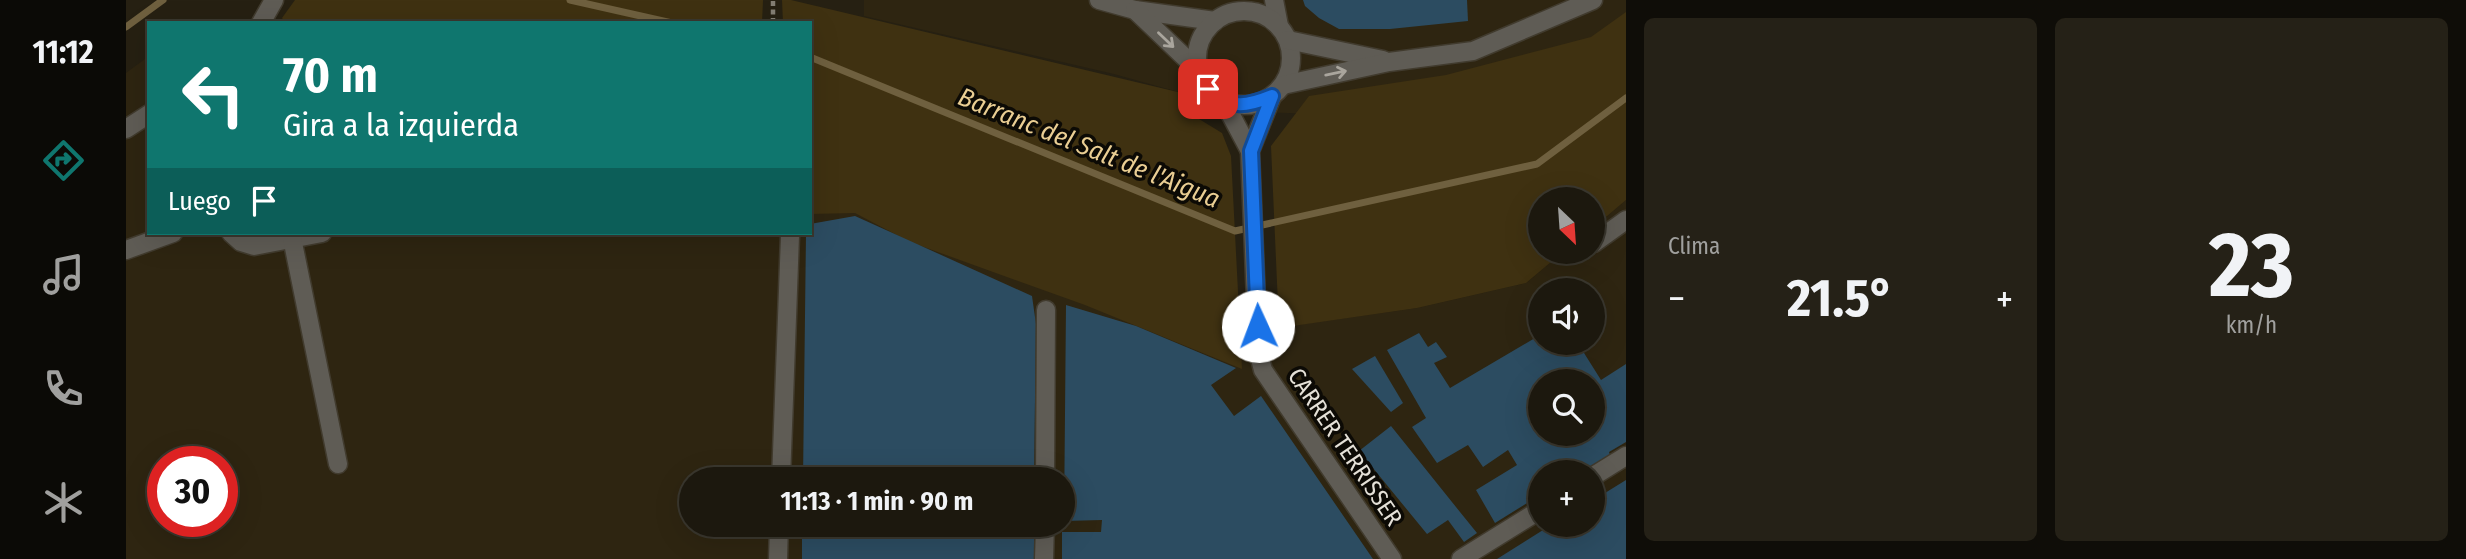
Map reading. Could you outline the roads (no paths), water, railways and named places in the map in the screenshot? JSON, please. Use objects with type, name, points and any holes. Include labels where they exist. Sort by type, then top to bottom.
[{"type":"street","points":[[262,21],[274,0]]},
{"type":"street","points":[[1099,0],[1135,10],[1215,21]]},
{"type":"street","points":[[1275,0],[1291,63],[1278,91]]},
{"type":"street","points":[[1135,10],[1198,70],[1208,89],[1224,102],[1249,106],[1278,91],[1390,62],[1473,51],[1593,0]]},
{"type":"street","points":[[1198,70],[1199,43],[1215,21],[1247,5],[1283,33],[1390,62]]},
{"type":"street","name":"CARRER TERRISSER","points":[[1278,91],[1251,151],[1258,351],[1263,370],[1275,389],[1392,559]]},
{"type":"street","name":"CARRER TERRISSER","points":[[1224,102],[1251,151]]},
{"type":"street","points":[[126,129],[147,115]]},
{"type":"street","points":[[1605,235],[1626,220]]},
{"type":"street","points":[[126,250],[167,235]]},
{"type":"street","points":[[233,235],[241,242],[254,246],[312,235]]},
{"type":"street","points":[[781,467],[790,236]]},
{"type":"street","points":[[292,239],[338,464]]},
{"type":"street","points":[[1045,467],[1046,310]]},
{"type":"street","points":[[1605,469],[1626,456]]},
{"type":"street","points":[[1461,559],[1528,517]]},
{"type":"street","points":[[778,559],[779,537]]},
{"type":"street","points":[[1044,559],[1045,537]]},
{"type":"waterway","name":"Barranc del Salt de l'Aigua","points":[[126,27],[163,0]]},
{"type":"waterway","name":"Barranc del Salt de l'Aigua","points":[[570,0],[663,21]]},
{"type":"waterway","name":"Barranc del Salt de l'Aigua","points":[[812,58],[1235,231],[1537,164],[1626,98]]}]
